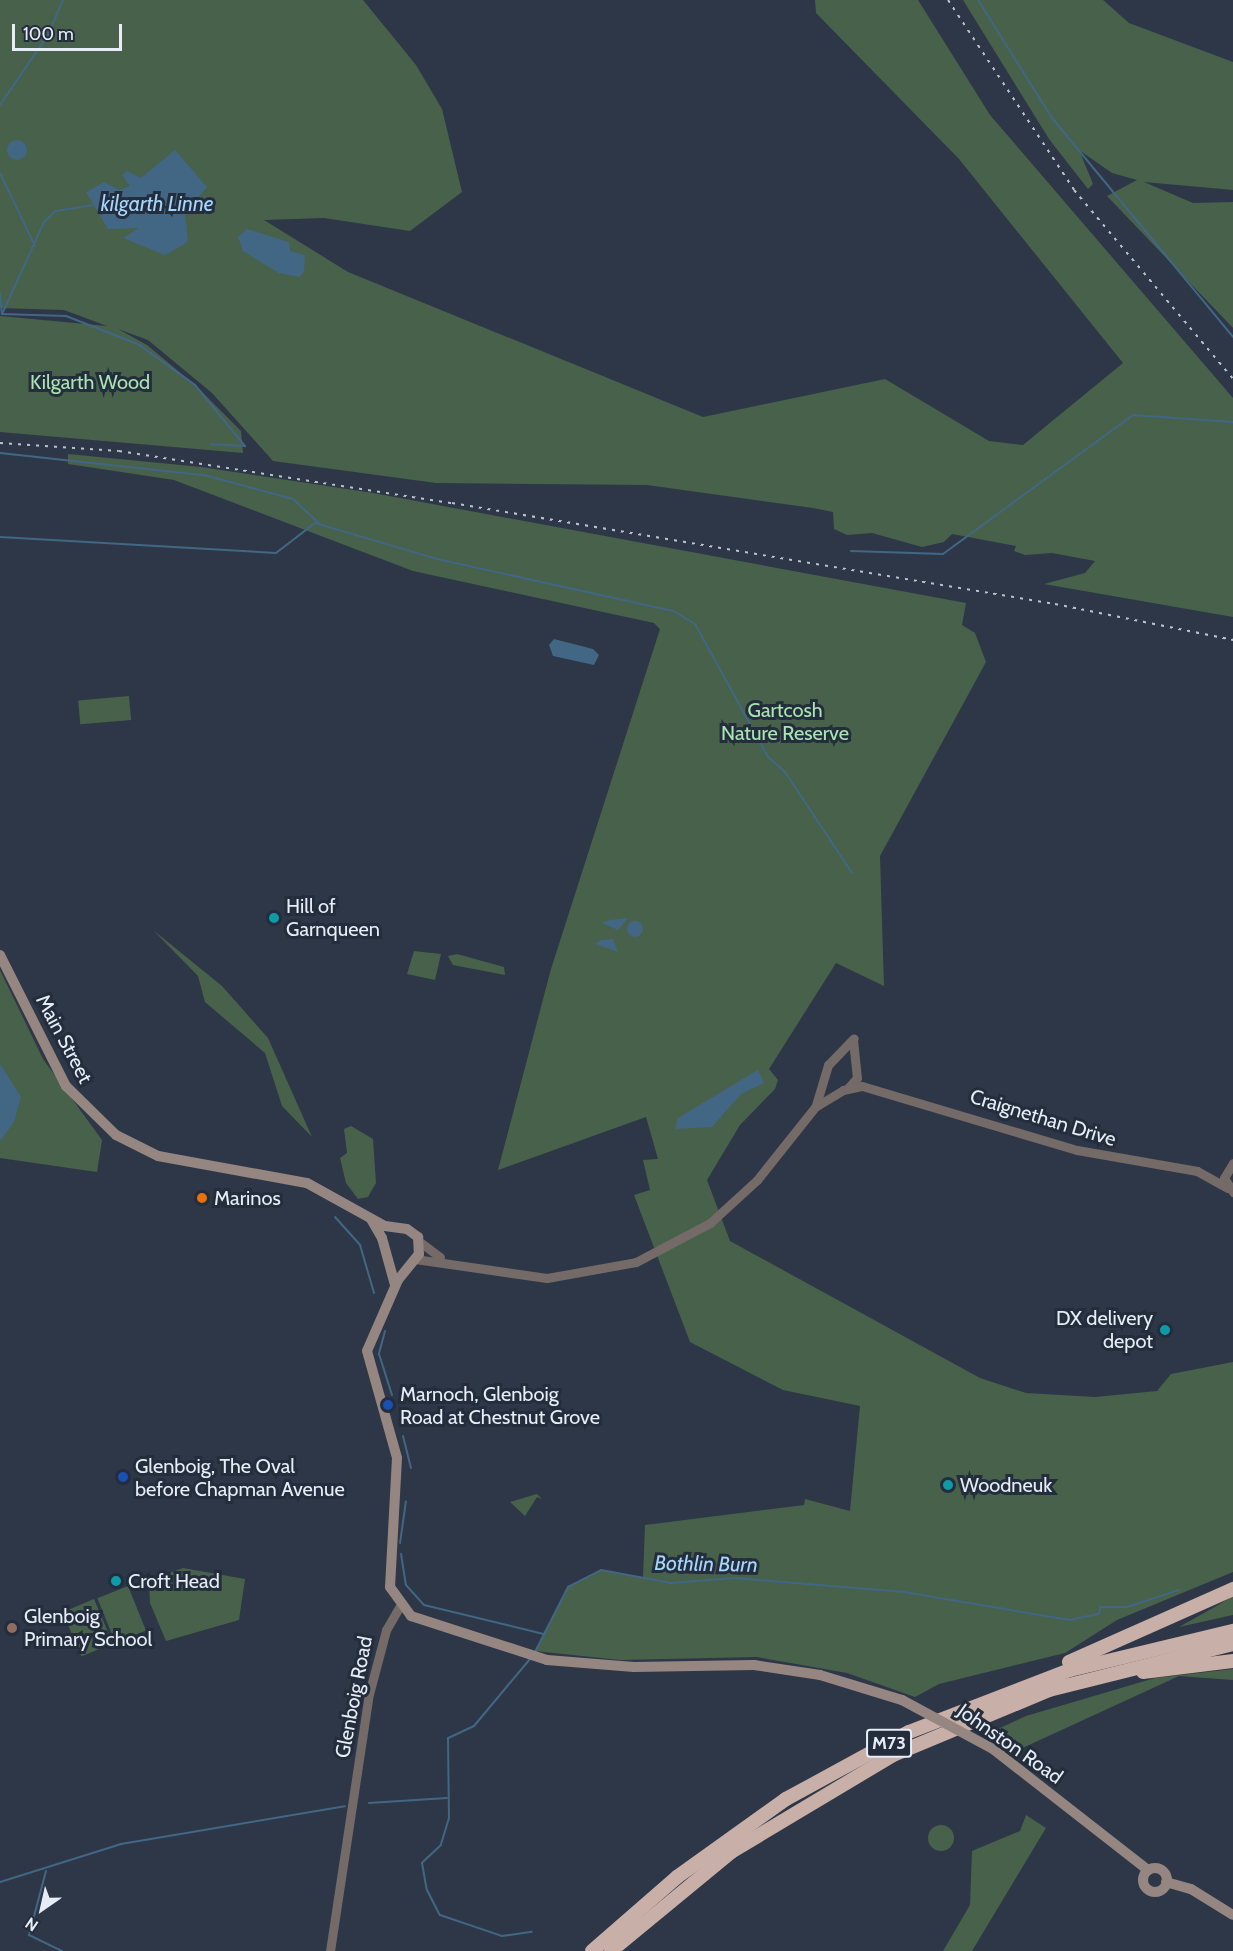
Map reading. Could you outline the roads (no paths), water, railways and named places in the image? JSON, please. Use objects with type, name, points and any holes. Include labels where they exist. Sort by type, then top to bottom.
[{"type":"highway","points":[[951,1713],[1165,1623],[1233,1589]]},
{"type":"highway","name":"M73","points":[[592,1951],[677,1877],[786,1798],[951,1713],[1070,1670],[1233,1632]]},
{"type":"highway","name":"M73","points":[[611,1951],[681,1889],[760,1832],[943,1731],[1098,1675],[1233,1644]]},
{"type":"highway","points":[[943,1731],[1124,1676],[1233,1661]]},
{"type":"main road","name":"Main Street","points":[[0,955],[56,1068],[89,1114],[155,1155],[209,1167],[307,1183],[369,1217]]},
{"type":"main road","points":[[369,1217],[398,1228],[412,1230],[420,1242],[412,1261],[395,1286],[367,1359],[397,1458],[389,1561],[390,1587],[400,1606]]},
{"type":"main road","points":[[369,1217],[389,1258],[395,1286]]},
{"type":"main road","points":[[384,1245],[398,1228]]},
{"type":"main road","points":[[389,1258],[412,1261]]},
{"type":"main road","name":"Johnston Road","points":[[400,1606],[419,1620],[520,1654],[547,1660],[634,1667],[754,1665],[820,1674],[902,1700],[993,1749],[1148,1870],[1160,1869],[1166,1882],[1191,1889],[1233,1915]]},
{"type":"main road","name":"Johnston Road","points":[[1148,1870],[1143,1880],[1148,1890],[1159,1891],[1166,1882]]},
{"type":"street","points":[[412,1261],[445,1260],[502,1274],[548,1278],[592,1274],[654,1255],[726,1211],[815,1107],[846,1089],[857,1078],[854,1040],[826,1075],[815,1107]]},
{"type":"street","points":[[837,1059],[855,1066]]},
{"type":"street","name":"Craignethan Drive","points":[[855,1066],[882,1088]]},
{"type":"street","points":[[826,1075],[833,1088],[846,1089]]},
{"type":"street","name":"Craignethan Drive","points":[[846,1089],[882,1088],[1077,1150],[1197,1171],[1230,1190]]},
{"type":"street","points":[[1232,1163],[1225,1172],[1233,1199]]},
{"type":"street","name":"Craignethan Drive","points":[[1197,1171],[1232,1163]]},
{"type":"street","points":[[420,1242],[445,1260]]},
{"type":"street","name":"Glenboig Road","points":[[330,1951],[369,1694],[386,1630],[400,1606]]},
{"type":"water","points":[[13,140],[21,140],[27,146],[27,154],[21,160],[13,160],[7,154],[7,146]]},
{"type":"water","name":"kilgarth Linne","points":[[175,150],[207,187],[185,213],[188,242],[165,255],[123,238],[139,228],[108,229],[86,192],[104,182],[119,190],[130,186],[122,175],[127,171],[141,178]]},
{"type":"water","points":[[247,229],[289,242],[290,251],[305,255],[304,272],[299,277],[279,273],[243,251],[238,237]]},
{"type":"water","points":[[554,639],[593,649],[599,655],[594,665],[553,656],[549,645]]},
{"type":"water","points":[[628,918],[618,930],[601,923],[610,920]]},
{"type":"water","points":[[635,921],[643,929],[635,937],[627,929]]},
{"type":"water","points":[[613,939],[618,952],[595,944],[601,940]]},
{"type":"water","points":[[0,1064],[21,1097],[14,1122],[0,1141]]},
{"type":"water","points":[[758,1070],[764,1083],[741,1094],[712,1127],[675,1129],[678,1118]]},
{"type":"waterway","points":[[0,105],[48,35],[63,0]]},
{"type":"waterway","points":[[978,0],[1052,118],[1233,337]]},
{"type":"waterway","points":[[0,173],[35,246]]},
{"type":"waterway","points":[[3,312],[44,222],[56,211],[93,205]]},
{"type":"waterway","points":[[0,293],[2,314],[66,316],[138,344],[195,385],[245,446],[211,444]]},
{"type":"waterway","points":[[851,551],[943,554],[1133,415],[1233,422]]},
{"type":"waterway","points":[[0,453],[204,475],[293,499],[320,524]]},
{"type":"waterway","points":[[0,537],[276,553],[315,523],[437,559],[674,611],[695,624],[768,757],[785,772],[852,873]]},
{"type":"waterway","points":[[335,1217],[360,1245],[374,1293]]},
{"type":"waterway","points":[[385,1331],[379,1354],[392,1395]]},
{"type":"waterway","points":[[403,1436],[411,1468]]},
{"type":"waterway","points":[[400,1543],[406,1501]]},
{"type":"waterway","points":[[401,1554],[406,1585],[424,1605],[544,1634]]},
{"type":"waterway","name":"Bothlin Burn","points":[[535,1652],[568,1587],[601,1570],[671,1583],[735,1578],[904,1592],[1070,1620],[1099,1614],[1100,1607],[1127,1607],[1179,1590]]},
{"type":"waterway","name":"Bothlin Burn","points":[[530,1659],[474,1726],[448,1738],[449,1818],[441,1845],[422,1863],[427,1890],[440,1915],[502,1936],[532,1932]]},
{"type":"waterway","points":[[369,1803],[447,1798]]},
{"type":"waterway","points":[[0,1882],[121,1844],[345,1806]]},
{"type":"waterway","points":[[46,1871],[29,1935],[62,1951]]},
{"type":"railway","points":[[948,0],[1074,190],[1233,379]]},
{"type":"railway","points":[[0,443],[119,451],[452,503],[1055,604],[1233,640]]},
{"type":"place","name":"Hill of Garnqueen","points":[[274,918]]},
{"type":"place","name":"Marinos","points":[[202,1198]]},
{"type":"place","name":"DX delivery depot","points":[[1165,1330]]},
{"type":"place","name":"Marnoch, Glenboig Road at Chestnut Grove","points":[[388,1405]]},
{"type":"place","name":"Glenboig, The Oval before Chapman Avenue","points":[[123,1477]]},
{"type":"place","name":"Woodneuk","points":[[948,1485]]},
{"type":"place","name":"Croft Head","points":[[116,1581]]},
{"type":"place","name":"Glenboig Primary School","points":[[12,1628]]},
{"type":"park label","name":"Kilgarth Wood","points":[[90,382]]},
{"type":"park label","name":"Gartcosh Nature Reserve","points":[[785,722]]}]
